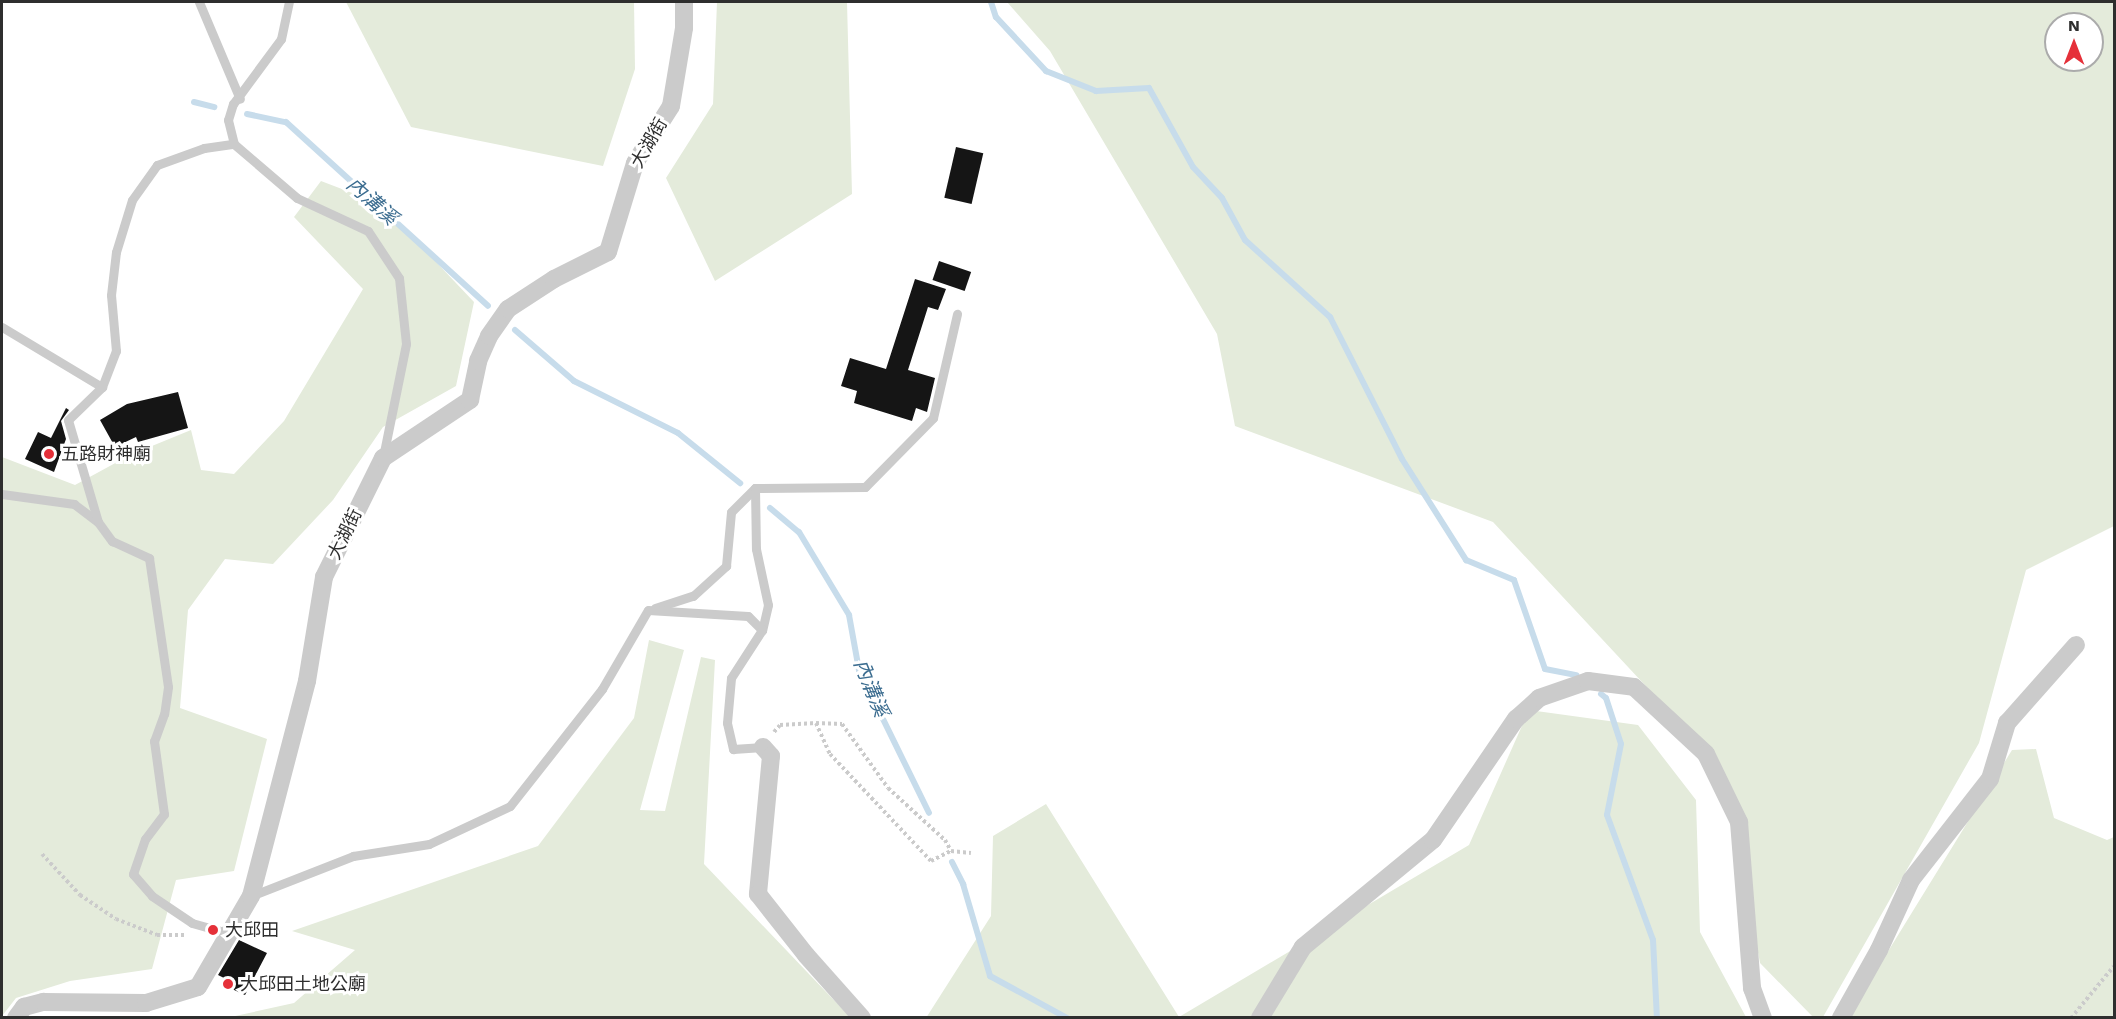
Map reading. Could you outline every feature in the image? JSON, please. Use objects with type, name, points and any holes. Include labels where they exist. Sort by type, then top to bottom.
[{"type":"street","name":"大湖街","points":[[16,1017],[24,1007],[43,1002],[146,1003],[198,987],[231,934],[251,896],[276,811],[307,681],[324,576],[383,458],[470,400],[478,361],[489,336],[508,309],[554,279],[608,252],[635,163],[671,106],[684,28],[684,2]]},
{"type":"street","points":[[1841,1017],[1879,950],[1911,880],[1990,779],[2007,723],[2076,645]]},
{"type":"street","points":[[1260,1017],[1303,947],[1433,840],[1516,719],[1539,698],[1588,681],[1634,687],[1706,754],[1739,822],[1752,988],[1763,1017]]},
{"type":"street","points":[[763,747],[771,756],[758,894],[806,956],[862,1017]]},
{"type":"lane","points":[[199,2],[240,99]]},
{"type":"lane","points":[[289,2],[281,39],[240,99],[233,104],[228,120],[234,144],[297,198],[368,231],[399,278],[406,344],[383,458]]},
{"type":"lane","points":[[98,522],[68,420],[102,387],[116,351],[111,295],[116,252],[132,200],[157,165],[204,148],[234,144]]},
{"type":"lane","points":[[251,896],[353,856],[429,844],[510,806],[602,689],[648,610],[693,596],[726,566],[731,512],[755,488],[865,487],[933,418],[957,314]]},
{"type":"lane","points":[[2,327],[102,387]]},
{"type":"lane","points":[[755,488],[756,549],[768,605],[762,630],[731,678],[727,723],[733,749],[763,747]]},
{"type":"lane","points":[[2,494],[74,504],[98,522],[112,541],[149,558],[154,608],[166,658],[164,714],[154,741],[164,814],[145,839],[133,874],[152,897],[192,923],[231,934]]},
{"type":"lane","points":[[648,610],[748,616],[762,630]]},
{"type":"path","points":[[816,723],[830,754],[931,861],[951,851],[971,853]]},
{"type":"path","points":[[763,747],[780,725],[842,724],[888,788],[945,840],[951,851]]},
{"type":"path","points":[[42,854],[80,895],[116,919],[157,935],[188,935]]},
{"type":"path","points":[[2072,1017],[2115,966]]},
{"type":"green space","points":[[346,2],[634,2],[635,69],[603,166],[411,127]]},
{"type":"green space","points":[[717,2],[847,2],[852,194],[715,281],[666,178],[713,104]]},
{"type":"green space","points":[[1007,2],[2114,2],[2114,526],[2026,570],[1979,743],[1823,1017],[1813,1017],[1760,963],[1723,769],[1493,522],[1235,426],[1217,334],[1050,51]]},
{"type":"green space","points":[[321,181],[381,204],[474,302],[456,386],[383,427],[333,500],[273,564],[225,559],[188,610],[180,708],[267,739],[234,871],[176,880],[152,969],[70,981],[16,998],[2,1016],[2,457],[75,485],[130,455],[191,430],[201,470],[234,474],[284,421],[363,289],[294,217]]},
{"type":"green space","points":[[649,640],[684,650],[640,810],[665,811],[701,657],[715,660],[704,864],[850,1017],[226,1018],[294,1003],[355,950],[292,931],[538,846],[634,718]]},
{"type":"green space","points":[[1529,710],[1638,725],[1696,800],[1700,932],[1746,1017],[926,1018],[991,916],[993,836],[1046,804],[1179,1017],[1469,845]]},
{"type":"green space","points":[[2036,749],[2054,818],[2107,840],[2114,837],[2114,1017],[1847,1018],[2012,750]]},
{"type":"building","points":[[956,147],[983,153],[972,204],[944,198]]},
{"type":"building","points":[[939,261],[971,272],[965,291],[932,280]]},
{"type":"building","points":[[915,279],[946,289],[938,310],[928,307],[908,370],[935,378],[927,412],[916,408],[912,421],[854,403],[857,391],[841,386],[850,358],[886,369]]},
{"type":"building","points":[[178,392],[188,428],[138,442],[136,437],[115,447],[100,420],[127,404]]},
{"type":"building","name":"五路財神廟","points":[[66,408],[69,410],[61,421],[66,439],[54,472],[25,459],[38,432],[51,438]]},
{"type":"building","points":[[239,940],[267,953],[245,995],[221,984],[224,978],[218,975]]},
{"type":"waterway","points":[[991,2],[996,17],[1046,71],[1096,91],[1149,88],[1193,167],[1222,198],[1245,240],[1330,317],[1402,459],[1466,560],[1514,580],[1545,669],[1576,675]]},
{"type":"waterway","name":"內溝溪","points":[[194,102],[214,107]]},
{"type":"waterway","name":"內溝溪","points":[[247,114],[286,122],[488,306]]},
{"type":"waterway","name":"內溝溪","points":[[515,330],[574,381],[678,433],[740,483]]},
{"type":"waterway","name":"內溝溪","points":[[770,508],[799,532],[849,615],[859,670],[929,813]]},
{"type":"waterway","points":[[1601,694],[1606,698],[1621,744],[1607,815],[1653,940],[1657,1018]]},
{"type":"waterway","name":"內溝溪","points":[[952,862],[963,884],[990,976],[1067,1018]]},
{"type":"place","name":"五路財神廟","points":[[49,454]]},
{"type":"place","name":"大邱田","points":[[213,930]]},
{"type":"place","name":"大邱田土地公廟","points":[[228,984]]}]
